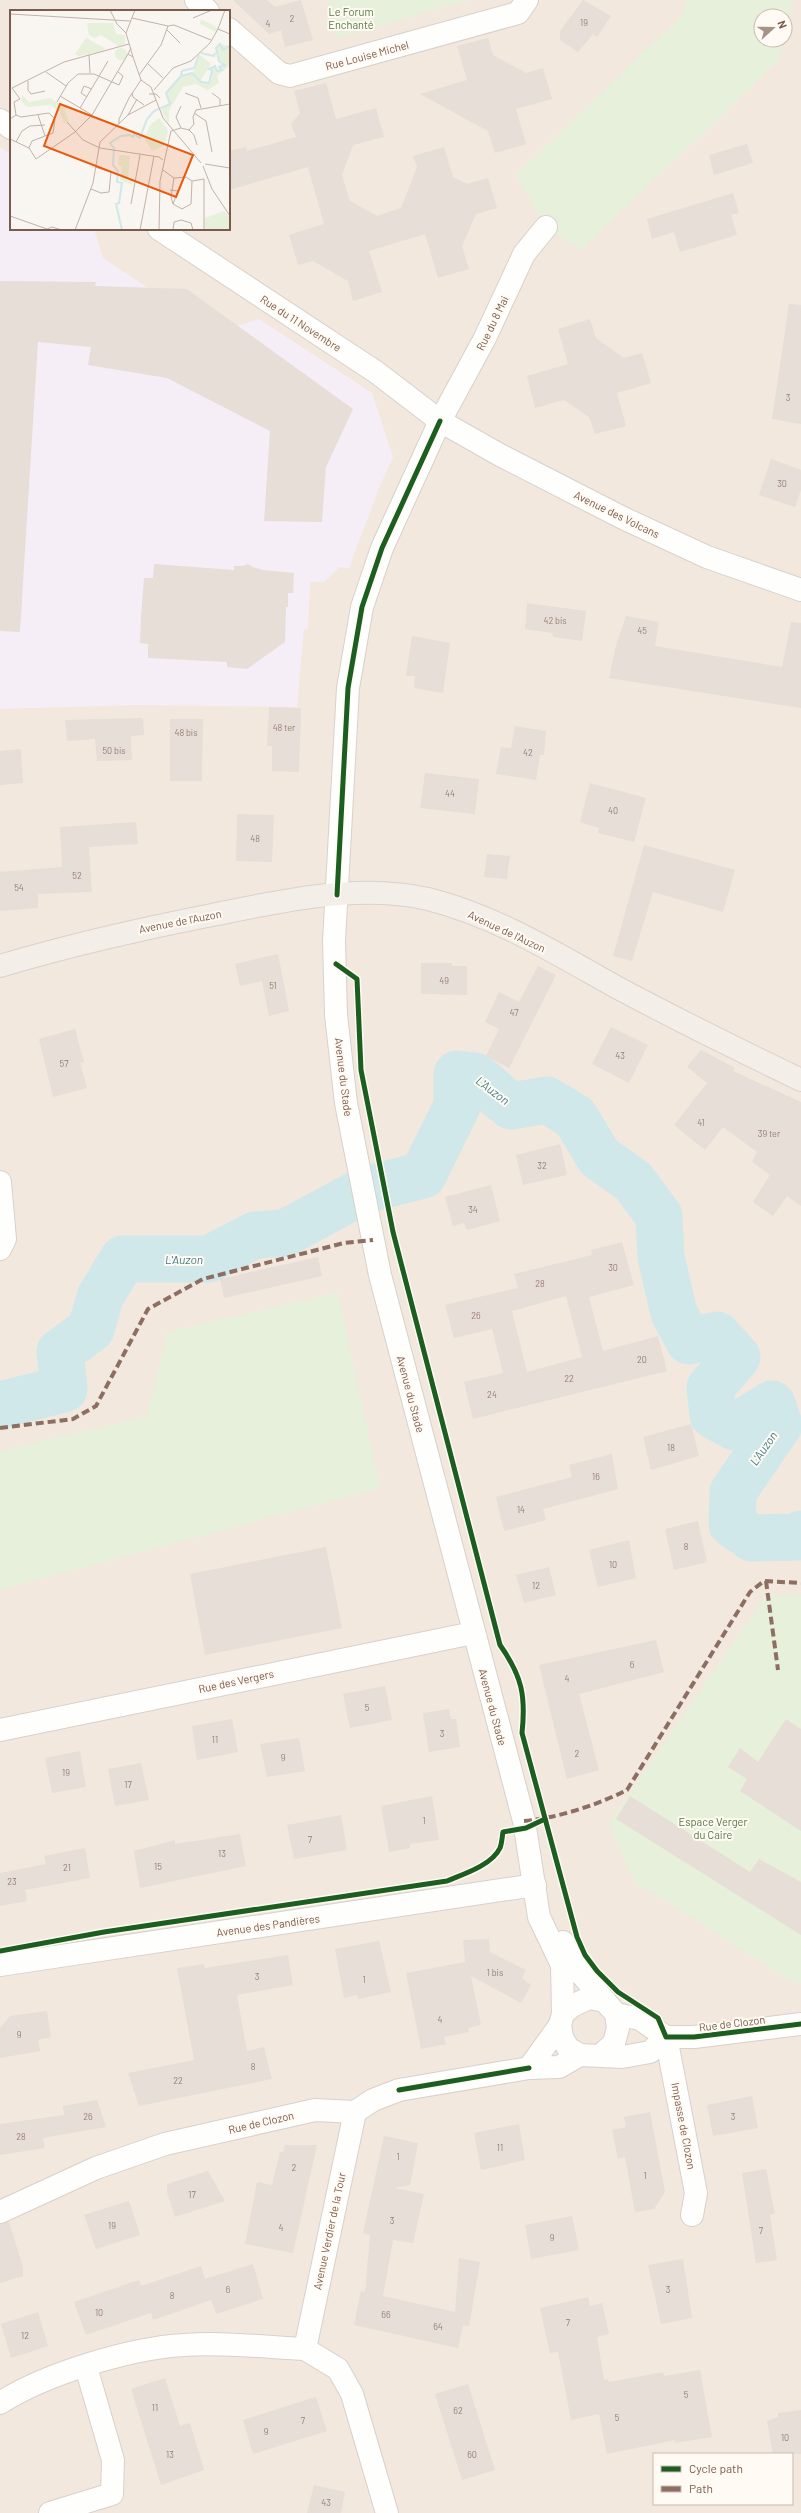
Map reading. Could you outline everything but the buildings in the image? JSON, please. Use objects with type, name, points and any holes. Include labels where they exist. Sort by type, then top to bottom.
[{"type":"main road","name":"Avenue de l'Auzon","points":[[0,966],[56,949],[148,928],[286,900],[337,895],[383,893],[427,899],[479,915],[682,1023],[801,1080]]},
{"type":"street","points":[[196,0],[207,10]]},
{"type":"street","name":"Rue Louise Michel","points":[[230,31],[278,73],[290,76],[523,7]]},
{"type":"street","points":[[0,120],[10,127]]},
{"type":"street","name":"Rue du 8 Mai","points":[[337,895],[348,688],[362,607],[382,548],[440,421],[485,338],[524,254],[546,226]]},
{"type":"street","name":"Rue du 11 Novembre","points":[[161,230],[376,372],[440,421]]},
{"type":"street","name":"Avenue des Volcans","points":[[440,421],[500,456],[623,518],[707,558],[801,590]]},
{"type":"street","name":"Avenue du Stade","points":[[337,895],[334,941],[337,1023],[346,1103],[356,1158],[380,1276],[473,1633],[524,1821],[539,1917],[562,1965],[562,2019]]},
{"type":"street","points":[[0,1182],[5,1239],[0,1249]]},
{"type":"street","name":"Rue des Vergers","points":[[0,1730],[473,1633]]},
{"type":"street","name":"Avenue du Stade","points":[[535,1885],[576,1968],[611,2008]]},
{"type":"street","name":"Avenue des Pandières","points":[[0,1965],[535,1885]]},
{"type":"street","points":[[529,2068],[562,2019],[572,2006],[589,1998],[640,2019],[666,2037],[650,2052],[622,2057],[590,2055],[568,2048],[562,2038],[562,2019]]},
{"type":"street","points":[[355,2112],[373,2100],[399,2090],[529,2068],[559,2067],[590,2055],[614,2043],[618,2028],[611,2008]]},
{"type":"street","name":"Rue de Clozon","points":[[666,2037],[694,2037],[801,2024]]},
{"type":"street","name":"Impasse de Clozon","points":[[666,2037],[696,2193],[692,2215]]},
{"type":"street","name":"Rue de Clozon","points":[[0,2212],[96,2168],[165,2144],[315,2110],[355,2112]]},
{"type":"street","name":"Avenue Verdier de la Tour","points":[[305,2349],[355,2112]]},
{"type":"street","points":[[0,2403],[48,2378],[148,2349],[184,2345],[305,2349],[338,2369],[348,2388],[388,2513]]},
{"type":"street","points":[[50,2513],[112,2494],[113,2460],[86,2366]]},
{"type":"shaded area","points":[[0,0],[801,0],[801,2513],[0,2513]]},
{"type":"shaded area","points":[[0,147],[10,154],[10,230],[94,230],[103,258],[215,333],[259,319],[372,393],[393,457],[379,488],[349,568],[339,567],[324,582],[310,582],[308,629],[304,629],[297,707],[136,705],[0,709]]},
{"type":"green space","name":"Le Forum Enchanté","points":[[327,0],[469,0],[337,38]]},
{"type":"green space","points":[[686,0],[793,0],[791,8],[753,8],[753,48],[782,48],[780,60],[581,250],[546,227],[516,175],[683,14]]},
{"type":"green space","points":[[338,1292],[380,1488],[0,1590],[0,1451],[147,1416],[167,1332]]},
{"type":"green space","name":"Espace Verger du Caire","points":[[766,1595],[801,1595],[801,1983],[794,1983],[635,1882],[608,1824]]},
{"type":"waterway","name":"L'Auzon","points":[[0,1405],[64,1389],[60,1352],[91,1329],[100,1297],[123,1259],[209,1259],[255,1235],[285,1233],[365,1190],[423,1175],[457,1106],[457,1074],[475,1076],[511,1106],[547,1100],[575,1117],[599,1157],[633,1181],[659,1216],[661,1257],[674,1313],[689,1341],[717,1335],[737,1357],[710,1388],[713,1415],[735,1427],[772,1404],[779,1425],[733,1492],[732,1524],[752,1538],[798,1537],[801,1534]]},
{"type":"marked path","points":[[0,1428],[73,1419],[96,1406],[148,1309],[203,1279],[344,1243],[373,1240]]},
{"type":"marked path","points":[[524,1821],[564,1814],[603,1801],[627,1790],[750,1592],[764,1581],[801,1583]]},
{"type":"marked path","points":[[766,1581],[778,1670]]},
{"type":"cycle path","points":[[337,895],[348,688],[362,607],[382,548],[440,421]]},
{"type":"cycle path","points":[[336,964],[357,979],[361,1070],[393,1232],[500,1645],[513,1667],[521,1687],[523,1697],[522,1733],[577,1937],[585,1955],[597,1971],[618,1992],[658,2018],[666,2037],[694,2037],[801,2024]]},
{"type":"cycle path","points":[[0,1951],[104,1932],[447,1881],[469,1872],[491,1859],[500,1848],[503,1832],[526,1828],[545,1819]]},
{"type":"cycle path","points":[[399,2090],[529,2068]]}]
